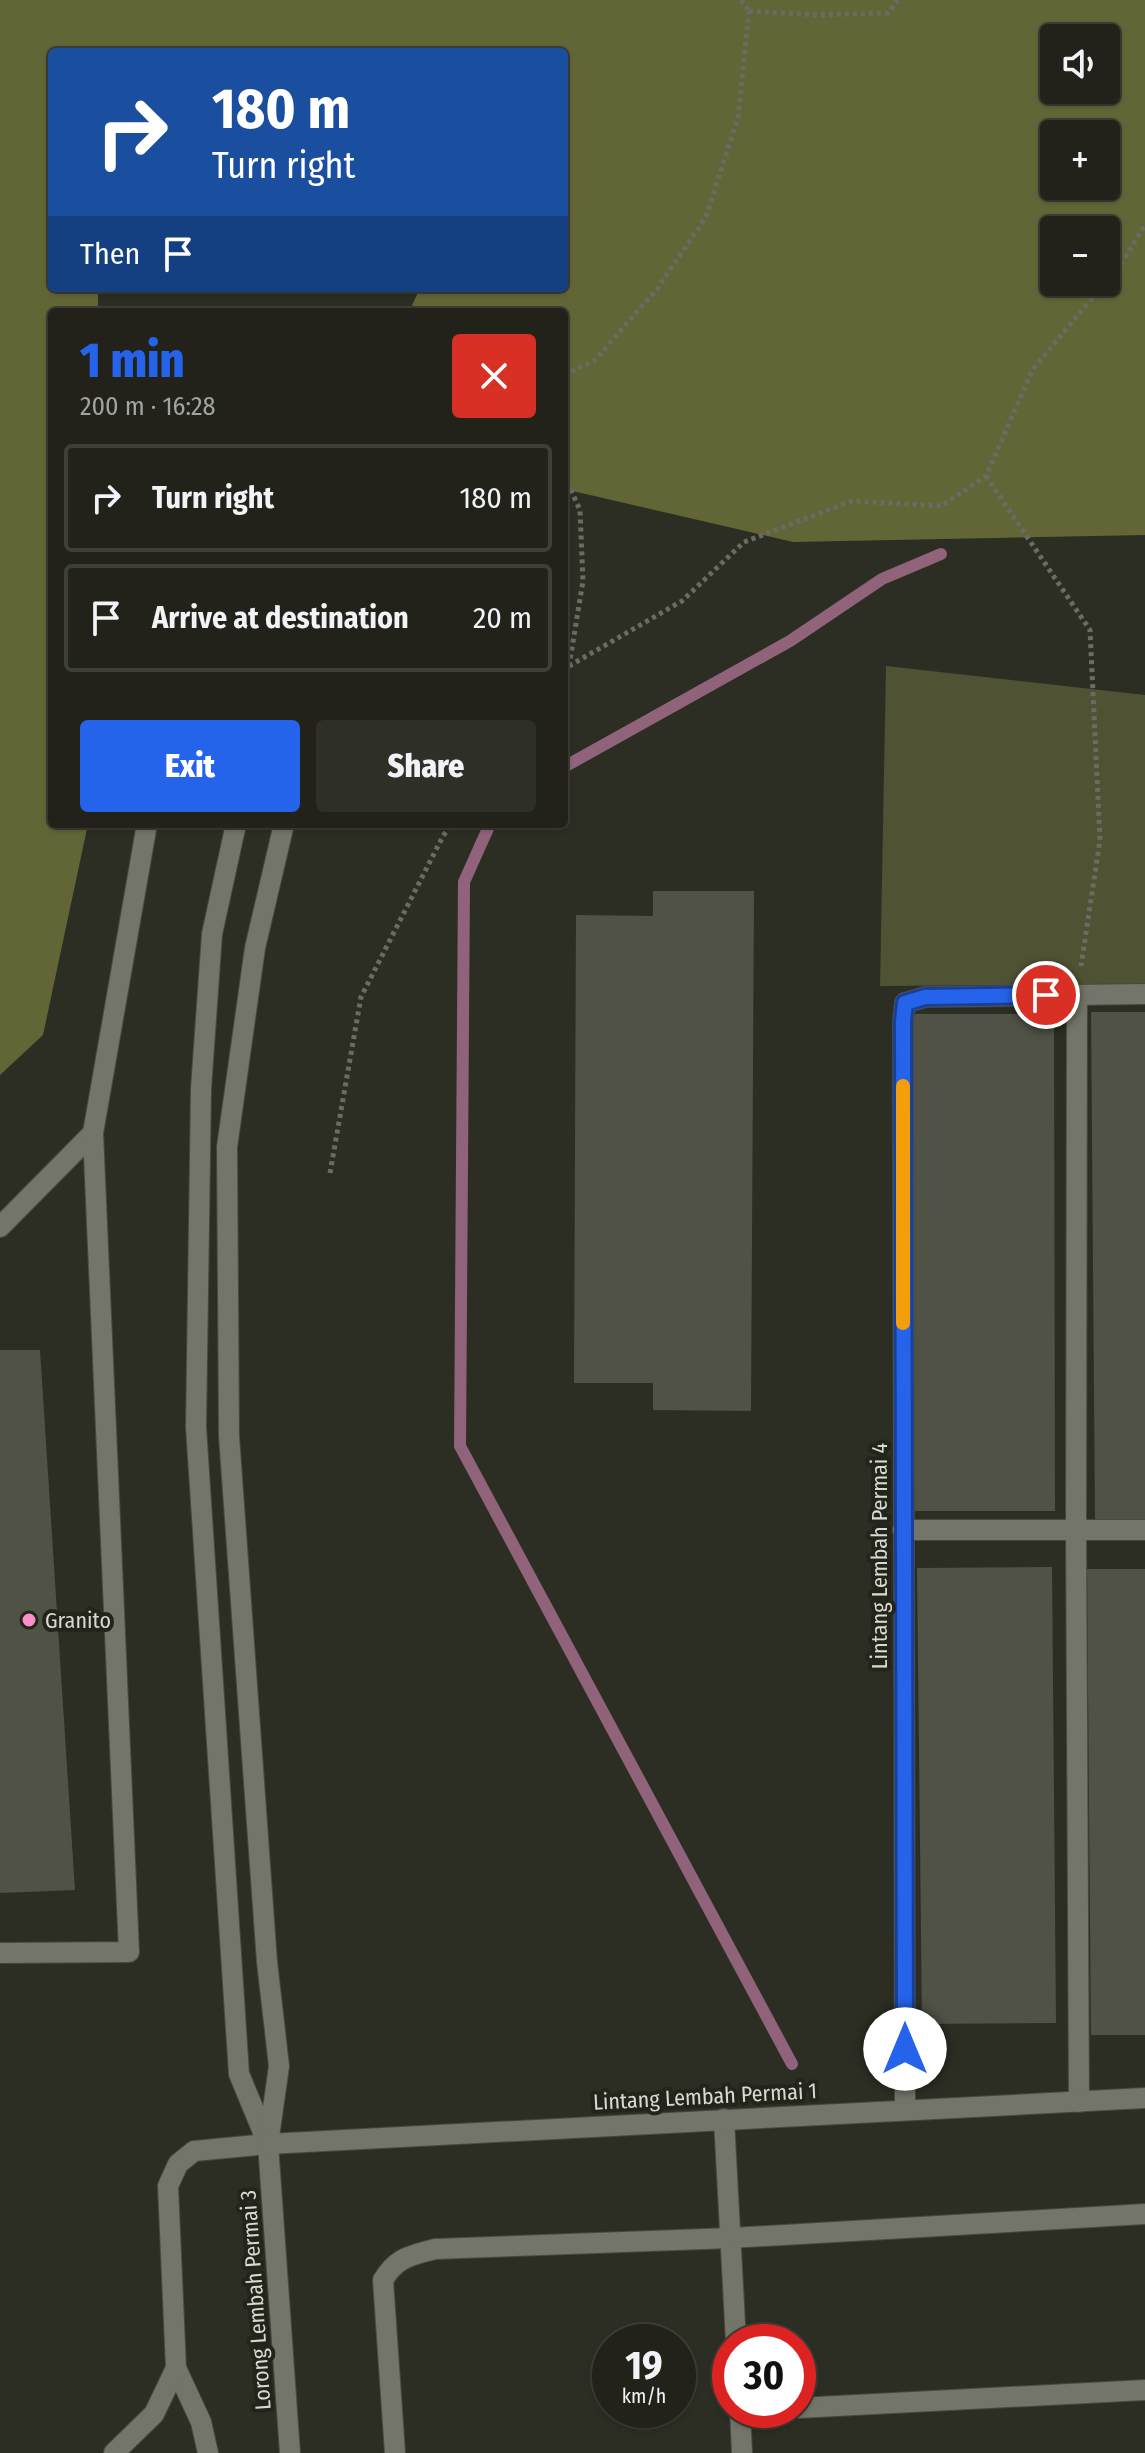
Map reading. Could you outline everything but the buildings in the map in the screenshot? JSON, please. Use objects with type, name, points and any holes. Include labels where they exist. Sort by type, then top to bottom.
[{"type":"street","points":[[0,1953],[129,1952],[93,1133],[146,828]]},
{"type":"street","points":[[235,828],[212,934],[201,1089],[196,1427],[239,2074],[268,2144]]},
{"type":"street","points":[[268,2144],[279,2066],[267,1962],[229,1436],[227,1147],[255,948],[283,828]]},
{"type":"street","points":[[1079,2102],[1077,995],[1145,994]]},
{"type":"street","name":"Lintang Lembah Permai 4","points":[[905,2110],[905,1003],[925,997],[1077,995]]},
{"type":"street","points":[[0,1227],[93,1133]]},
{"type":"street","points":[[903,1530],[1145,1530]]},
{"type":"street","name":"Lintang Lembah Permai 1","points":[[176,2368],[168,2186],[178,2164],[194,2151],[268,2144],[1145,2098]]},
{"type":"street","points":[[724,2119],[735,2324]]},
{"type":"street","name":"Lorong Lembah Permai 3","points":[[268,2144],[290,2453]]},
{"type":"street","points":[[395,2453],[383,2280],[393,2263],[435,2249],[731,2238],[1145,2214]]},
{"type":"street","points":[[114,2453],[154,2414],[176,2368]]},
{"type":"street","points":[[176,2368],[201,2422],[208,2453]]},
{"type":"street","points":[[816,2407],[1145,2390]]},
{"type":"street","points":[[741,2428],[742,2453]]},
{"type":"path","points":[[568,373],[594,361],[657,289],[706,217],[738,117],[749,11],[741,0]]},
{"type":"path","points":[[749,11],[817,15],[888,13],[898,0]]},
{"type":"path","points":[[569,666],[682,601],[744,542],[852,501],[941,506],[986,476],[1033,369],[1123,261],[1145,225]]},
{"type":"path","points":[[986,476],[1090,630],[1100,840],[1077,995]]},
{"type":"path","points":[[568,484],[580,510],[583,581],[569,666]]},
{"type":"path","points":[[330,1173],[361,997],[449,828]]},
{"type":"green space","points":[[0,0],[1145,0],[1145,535],[793,542],[568,490],[568,308],[411,308],[418,292],[568,292],[568,48],[48,48],[48,292],[98,292],[98,308],[48,308],[48,828],[87,828],[43,1035],[0,1075]]},
{"type":"green space","points":[[886,666],[1145,695],[1145,984],[880,986]]},
{"type":"waterway","points":[[568,765],[790,641],[882,579],[941,554]]},
{"type":"waterway","points":[[488,828],[464,882],[460,1446],[792,2064]]},
{"type":"slow traffic","points":[[903,1086],[903,1323]]},
{"type":"place","name":"Granito","points":[[29,1620]]},
{"type":"route","points":[[905,2049],[905,1003],[925,997],[1046,995]]}]
